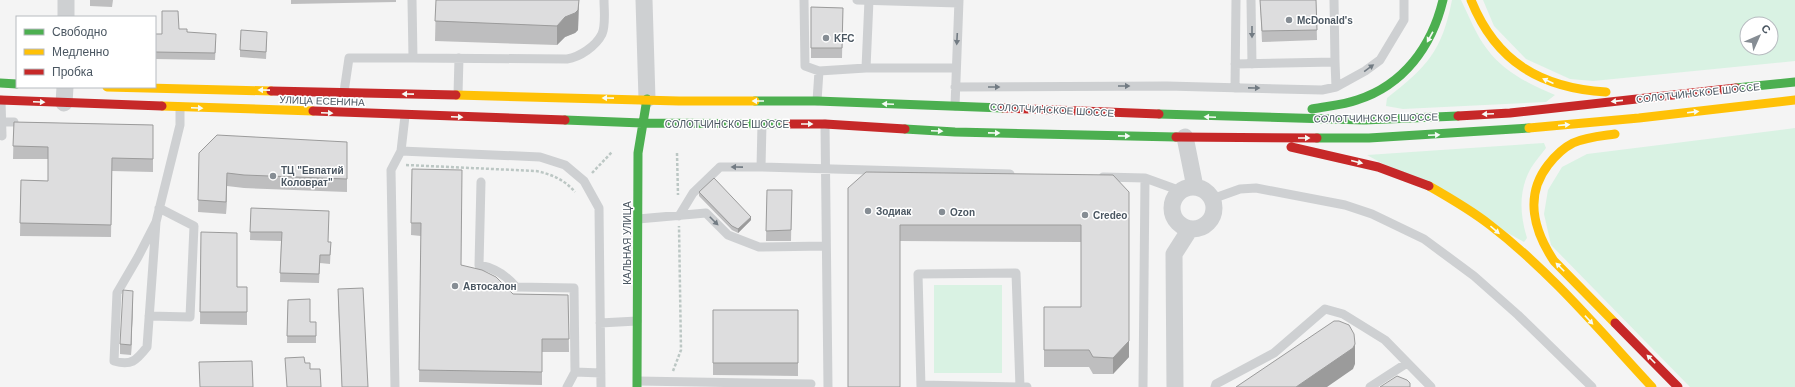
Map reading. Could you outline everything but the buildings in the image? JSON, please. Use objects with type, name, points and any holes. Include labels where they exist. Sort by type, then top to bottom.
[{"type":"main road","points":[[1249,118],[1343,104],[1358,100],[1392,84],[1408,70],[1422,52],[1435,29],[1444,0]]},
{"type":"main road","points":[[1471,0],[1486,30],[1515,62],[1536,76],[1554,84],[1576,90],[1611,92],[1726,80],[1795,81]]},
{"type":"main road","name":"СОЛОТЧИНСКОЕ ШОССЕ","points":[[647,99],[679,101],[817,102],[955,106],[1249,118],[1364,120],[1510,113],[1795,81]]},
{"type":"main road","points":[[0,83],[16,84]]},
{"type":"main road","name":"УЛИЦА ЕСЕНИНА","points":[[155,88],[647,99]]},
{"type":"main road","name":"УЛИЦА ЕСЕНИНА","points":[[1,100],[65,95],[180,108],[642,123]]},
{"type":"main road","name":"КАЛЬНАЯ УЛИЦА","points":[[638,384],[638,153],[647,99]]},
{"type":"main road","name":"СОЛОТЧИНСКОЕ ШОССЕ","points":[[642,123],[825,124],[955,132],[1185,137],[1369,138],[1510,130],[1795,101]]},
{"type":"main road","points":[[1745,115],[1795,101]]},
{"type":"main road","points":[[1621,134],[1579,140],[1557,153],[1537,184],[1533,196],[1534,224],[1545,249],[1554,261],[1678,387]]},
{"type":"main road","points":[[1251,138],[1393,172],[1428,186],[1458,203],[1489,224],[1543,271],[1652,387]]},
{"type":"street","points":[[66,0],[66,16]]},
{"type":"street","points":[[644,0],[647,99]]},
{"type":"street","points":[[955,106],[955,132]]},
{"type":"street","points":[[1185,137],[1188,189]]},
{"type":"street","points":[[1188,189],[1202,189],[1212,199],[1214,211],[1208,223],[1196,229],[1190,229],[1178,223],[1173,217],[1172,202],[1188,189]]},
{"type":"street","points":[[1175,387],[1174,254],[1190,229]]},
{"type":"lane","points":[[412,0],[413,58]]},
{"type":"lane","points":[[344,92],[349,58],[574,58],[596,42],[602,34],[604,0]]},
{"type":"lane","points":[[804,0],[805,66],[819,70],[866,68],[955,68]]},
{"type":"lane","points":[[857,0],[958,2],[955,106]]},
{"type":"lane","points":[[866,68],[869,0]]},
{"type":"lane","points":[[1235,88],[1236,0]]},
{"type":"lane","points":[[1252,0],[1252,64]]},
{"type":"lane","points":[[1334,0],[1336,87]]},
{"type":"lane","points":[[955,87],[1167,86],[1322,90],[1336,87],[1365,71],[1380,60],[1404,20],[1404,0]]},
{"type":"lane","points":[[458,94],[459,58]]},
{"type":"lane","points":[[1236,64],[1335,62]]},
{"type":"lane","points":[[817,102],[819,70]]},
{"type":"lane","points":[[1,100],[2,136]]},
{"type":"lane","points":[[156,222],[117,293],[114,361],[124,364],[131,363],[141,356],[147,347],[156,222],[180,125],[180,108]]},
{"type":"lane","points":[[395,387],[391,177],[392,165],[401,151],[405,116]]},
{"type":"lane","points":[[1,122],[14,122]]},
{"type":"lane","points":[[761,167],[762,124]]},
{"type":"lane","points":[[825,124],[824,168],[828,387]]},
{"type":"lane","points":[[401,151],[540,157],[565,165],[584,181],[599,208],[601,387]]},
{"type":"lane","points":[[679,216],[693,193],[720,167],[824,168],[1020,174]]},
{"type":"lane","points":[[1090,176],[1145,178],[1188,189]]},
{"type":"lane","points":[[1143,387],[1145,178]]},
{"type":"lane","points":[[481,182],[478,266],[489,267],[500,272],[516,288],[574,288],[575,372],[567,387]]},
{"type":"lane","points":[[1212,199],[1240,188],[1256,188],[1345,205],[1372,214],[1424,239],[1474,276],[1518,315],[1592,387]]},
{"type":"lane","points":[[149,316],[190,317],[194,226],[159,208]]},
{"type":"lane","points":[[638,219],[706,213],[728,235],[759,247],[826,246]]},
{"type":"lane","points":[[1020,387],[1016,273],[918,274],[921,386],[1020,387],[1027,387]]},
{"type":"lane","points":[[1215,387],[1216,384],[1274,352],[1325,309],[1343,314],[1385,340],[1431,387]]},
{"type":"lane","points":[[600,323],[637,321]]},
{"type":"lane","points":[[1370,387],[1407,363]]},
{"type":"lane","points":[[575,372],[601,373]]},
{"type":"lane","points":[[638,384],[670,381],[811,384]]},
{"type":"path","points":[[575,191],[612,152]]},
{"type":"path","points":[[670,381],[681,350],[677,153]]},
{"type":"path","points":[[392,165],[536,171],[556,177],[575,191],[579,197]]},
{"type":"green space","points":[[1452,0],[1461,0],[1483,44],[1501,64],[1509,71],[1527,82],[1555,95],[1546,102],[1403,109],[1386,106],[1387,98],[1423,67],[1438,45],[1448,18]]},
{"type":"green space","points":[[1483,0],[1795,0],[1795,61],[1593,81],[1570,79],[1526,59],[1494,26]]},
{"type":"green space","points":[[1795,128],[1795,387],[1690,387],[1551,245],[1544,214],[1548,190],[1562,167],[1587,154]]},
{"type":"green space","points":[[1544,143],[1546,148],[1531,168],[1522,194],[1523,221],[1527,238],[1524,242],[1367,155]]},
{"type":"green space","points":[[934,285],[1002,285],[1002,373],[934,373]]},
{"type":"traffic: fast","points":[[1312,109],[1352,102],[1389,85],[1414,62],[1423,48],[1432,33],[1443,0]]},
{"type":"traffic: fast","points":[[1736,88],[1795,82]]},
{"type":"traffic: fast","points":[[0,83],[16,84]]},
{"type":"traffic: fast","points":[[637,387],[638,153],[647,99]]},
{"type":"traffic: fast","points":[[755,101],[817,101],[1003,108]]},
{"type":"traffic: fast","points":[[1159,114],[1364,120],[1458,116]]},
{"type":"traffic: fast","points":[[565,120],[642,123],[785,124]]},
{"type":"traffic: fast","points":[[1317,138],[1369,138],[1529,128]]},
{"type":"traffic: fast","points":[[905,129],[955,132],[1176,137]]},
{"type":"traffic: slow","points":[[1471,0],[1481,22],[1494,40],[1508,55],[1524,68],[1561,85],[1606,92]]},
{"type":"traffic: slow","points":[[148,88],[271,91]]},
{"type":"traffic: slow","points":[[456,95],[679,101],[755,101]]},
{"type":"traffic: slow","points":[[1529,128],[1639,118],[1795,100]]},
{"type":"traffic: slow","points":[[162,106],[313,111]]},
{"type":"traffic: slow","points":[[1615,134],[1583,139],[1569,145],[1556,155],[1548,165],[1536,189],[1534,213],[1541,238],[1554,261],[1615,323]]},
{"type":"traffic: slow","points":[[1429,186],[1460,204],[1483,220],[1534,262],[1652,387]]},
{"type":"traffic: jam","points":[[1458,116],[1510,113],[1736,88]]},
{"type":"traffic: jam","points":[[271,91],[456,95]]},
{"type":"traffic: jam","points":[[0,100],[162,106]]},
{"type":"traffic: jam","points":[[1003,108],[1159,114]]},
{"type":"traffic: jam","points":[[313,111],[565,120]]},
{"type":"traffic: jam","points":[[785,124],[825,124],[905,129]]},
{"type":"traffic: jam","points":[[1176,137],[1317,138]]},
{"type":"traffic: jam","points":[[1291,147],[1378,167],[1429,186]]},
{"type":"traffic: jam","points":[[1615,323],[1678,387]]},
{"type":"place","name":"McDonald's","points":[[1289,20]]},
{"type":"place","name":"KFC","points":[[826,38]]},
{"type":"place","name":"ТЦ \"Евпатий Коловрат\"","points":[[273,176]]},
{"type":"place","name":"Зодиак","points":[[868,211]]},
{"type":"place","name":"Ozon","points":[[942,212]]},
{"type":"place","name":"Credeo","points":[[1085,215]]},
{"type":"place","name":"Автосалон","points":[[455,286]]}]
